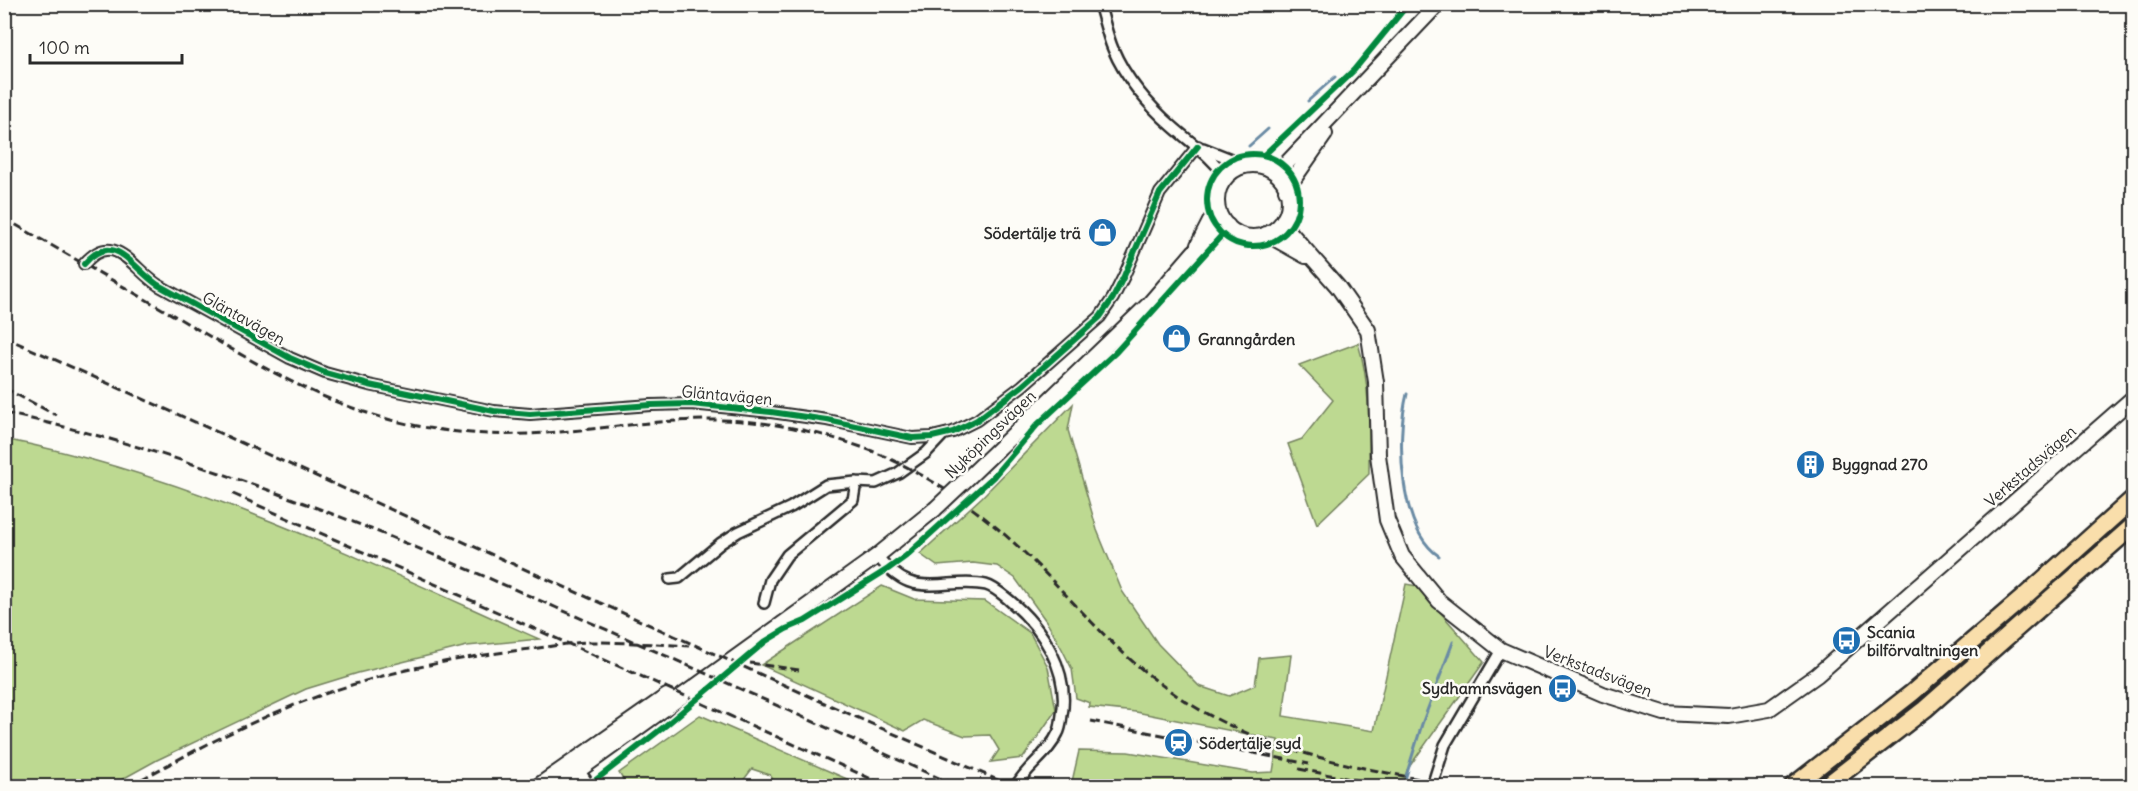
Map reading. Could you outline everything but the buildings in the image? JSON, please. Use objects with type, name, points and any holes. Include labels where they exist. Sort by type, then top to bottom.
[{"type":"highway","points":[[1793,786],[1912,693],[2025,596],[2133,498]]},
{"type":"highway","points":[[1826,786],[1925,709],[2133,525]]},
{"type":"main road","points":[[1274,171],[1284,166],[1438,4]]},
{"type":"main road","points":[[1286,190],[1352,96]]},
{"type":"main road","points":[[1246,165],[1258,165],[1274,171],[1282,180],[1288,197],[1283,220],[1266,234],[1254,237],[1241,235],[1222,220],[1217,208],[1217,195],[1226,177],[1246,165]]},
{"type":"main road","name":"Nyköpingsvägen","points":[[1194,252],[1217,208]]},
{"type":"main road","name":"Verkstadsvägen","points":[[1283,220],[1288,230],[1338,287],[1368,330],[1376,382],[1378,455],[1387,520],[1402,556],[1439,601],[1501,650],[1603,694],[1664,713],[1729,716],[1769,709],[1817,675],[2133,397]]},
{"type":"main road","name":"Nyköpingsvägen","points":[[557,786],[577,767],[877,556],[935,509],[1149,304],[1194,252],[1228,226]]},
{"type":"main road","name":"Verkstadsvägen","points":[[1266,234],[1313,259]]},
{"type":"main road","name":"Nyköpingsvägen","points":[[538,786],[577,767]]},
{"type":"street","points":[[1099,4],[1114,51],[1130,78],[1148,102],[1171,126],[1198,146],[1226,177]]},
{"type":"street","points":[[1198,146],[1246,165]]},
{"type":"street","name":"Gläntavägen","points":[[84,264],[97,251],[115,250],[158,285],[306,367],[369,385],[468,406],[513,414],[530,414],[691,404],[827,420],[912,438],[942,436],[965,427],[992,409],[1048,364],[1100,317],[1124,276],[1160,193],[1198,146]]},
{"type":"street","points":[[670,579],[679,578],[738,532],[791,507],[826,485],[876,483],[898,474],[926,453],[942,436]]},
{"type":"street","points":[[764,603],[770,580],[787,555],[853,500],[856,482]]},
{"type":"street","points":[[877,556],[896,577],[917,585],[964,582],[987,585],[1022,610],[1038,630],[1060,673],[1065,699],[1059,732],[1050,747],[1023,773],[1016,786]]},
{"type":"street","points":[[1432,786],[1445,745],[1501,650]]},
{"type":"street","points":[[577,767],[590,786]]},
{"type":"green space","points":[[1358,343],[1367,392],[1369,474],[1317,524],[1288,444],[1302,439],[1333,400],[1299,365]]},
{"type":"green space","points":[[1073,404],[1068,430],[1097,530],[1122,591],[1158,644],[1199,686],[1229,696],[1255,685],[1259,658],[1291,655],[1283,716],[1374,731],[1406,584],[1417,586],[1484,662],[1407,770],[1403,786],[1071,786],[1079,751],[1128,752],[1253,773],[1273,772],[1278,740],[1136,712],[1089,707],[1090,703],[1076,698],[1072,669],[1062,649],[1046,621],[1015,578],[997,566],[973,563],[937,566],[920,554],[982,497]]},
{"type":"green space","points":[[4,439],[74,455],[210,498],[343,551],[539,639],[467,646],[358,673],[306,689],[157,760],[110,786],[5,786]]},
{"type":"green space","points":[[882,586],[914,599],[985,601],[1030,633],[1048,667],[1056,710],[1023,758],[991,762],[999,750],[990,735],[965,736],[923,720],[905,731],[761,665]]},
{"type":"green space","points":[[700,715],[863,786],[777,786],[770,775],[752,769],[739,786],[627,786],[619,773]]},
{"type":"waterway","points":[[1308,101],[1335,77]]},
{"type":"waterway","points":[[1249,146],[1268,129]]},
{"type":"waterway","points":[[1407,394],[1402,434],[1402,457],[1408,504],[1426,543],[1439,556]]},
{"type":"waterway","points":[[1403,786],[1422,724],[1453,642]]},
{"type":"railway","points":[[4,218],[284,378],[354,408],[391,420],[429,428],[502,434],[563,432],[684,421],[754,422],[794,428],[872,451],[914,471],[954,495],[991,523],[1026,554],[1136,665],[1189,703],[1224,723],[1261,739],[1298,751],[1336,762],[1456,786]]},
{"type":"railway","points":[[4,337],[1011,786]]},
{"type":"railway","points":[[4,388],[56,415]]},
{"type":"railway","points":[[4,413],[147,450],[217,472],[354,522],[607,630],[957,786]]},
{"type":"railway","points":[[233,494],[887,786]]},
{"type":"railway","points":[[129,786],[256,721],[336,690],[396,672],[489,654],[589,642],[689,646]]},
{"type":"railway","points":[[750,663],[799,670]]},
{"type":"railway","points":[[1091,721],[1309,764]]},
{"type":"railway","points":[[1299,769],[1387,786]]},
{"type":"cycle path","points":[[1264,155],[1354,70],[1408,4]]},
{"type":"cycle path","points":[[84,264],[95,254],[104,250],[113,251],[131,261],[158,285],[290,358],[325,373],[369,385],[494,411],[530,414],[691,404],[827,420],[912,438],[932,437],[953,432],[977,420],[1022,386],[1100,317],[1124,276],[1160,193],[1198,146]]},
{"type":"cycle path","points":[[1253,154],[1271,157],[1286,167],[1296,182],[1299,200],[1296,218],[1286,233],[1271,243],[1253,246],[1235,243],[1220,233],[1210,218],[1207,200],[1210,182],[1220,167],[1235,157],[1253,154]]},
{"type":"cycle path","points":[[588,786],[665,726],[766,641],[805,621],[906,556],[993,477],[1037,425],[1116,352],[1222,235]]},
{"type":"place","name":"Södertälje trä","points":[[1102,233]]},
{"type":"place","name":"Granngården","points":[[1177,339]]},
{"type":"place","name":"Byggnad 270","points":[[1811,464]]},
{"type":"place","name":"Scania bilförvaltningen","points":[[1846,641]]},
{"type":"place","name":"Sydhamnsvägen","points":[[1563,688]]},
{"type":"place","name":"Södertälje syd","points":[[1178,743]]}]
